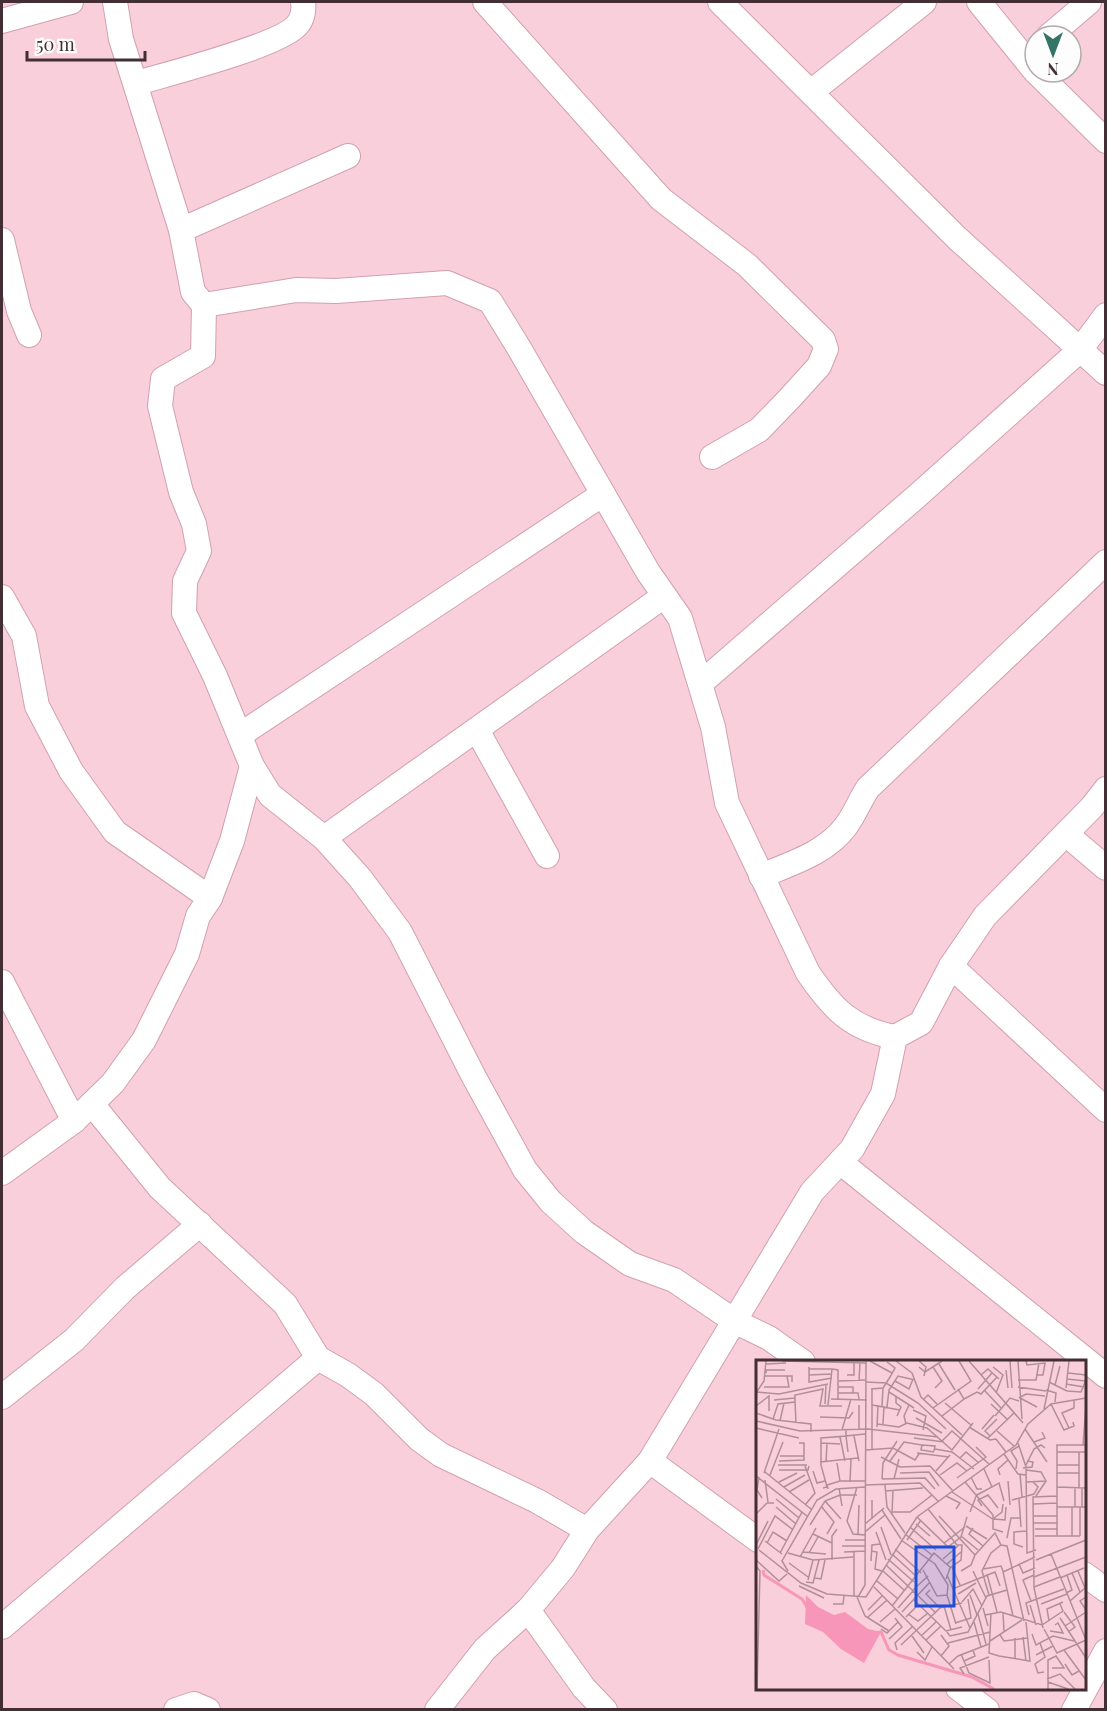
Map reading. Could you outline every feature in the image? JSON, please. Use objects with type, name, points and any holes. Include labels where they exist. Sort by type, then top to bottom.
[{"type":"street","points":[[2,21],[71,2]]},
{"type":"street","points":[[115,2],[121,39],[137,83],[181,230],[193,292],[204,305],[203,356],[163,379],[160,406],[181,492],[194,524],[199,551],[185,581],[184,613],[215,676],[252,766],[270,795],[324,838],[360,878],[400,932],[474,1077],[525,1170],[551,1202],[584,1232],[630,1264],[674,1280],[736,1322],[769,1338],[800,1360]]},
{"type":"street","points":[[137,83],[276,39],[298,24],[304,8],[303,2]]},
{"type":"street","points":[[485,2],[661,199],[747,265],[823,340],[826,349],[819,366],[781,407],[759,430],[712,457]]},
{"type":"street","points":[[720,2],[957,238],[1106,373]]},
{"type":"street","points":[[811,92],[924,2]]},
{"type":"street","points":[[979,2],[1023,52]]},
{"type":"street","points":[[1063,24],[1089,2]]},
{"type":"street","points":[[1053,84],[1106,141]]},
{"type":"street","points":[[181,230],[348,156]]},
{"type":"street","points":[[2,240],[20,311],[30,335]]},
{"type":"street","points":[[204,305],[296,290],[336,291],[447,284],[490,301],[664,596],[680,618],[713,727],[727,803],[808,973],[826,999],[848,1019],[872,1032],[895,1037],[921,1023],[951,966],[985,916],[1066,834],[1106,789]]},
{"type":"street","points":[[701,683],[917,496],[1080,350],[1106,315]]},
{"type":"street","points":[[240,735],[603,494]]},
{"type":"street","points":[[761,876],[817,852],[836,838],[848,824],[868,788],[1106,562]]},
{"type":"street","points":[[324,838],[664,596]]},
{"type":"street","points":[[2,597],[24,636],[37,706],[71,771],[115,832],[210,898]]},
{"type":"street","points":[[477,730],[547,856]]},
{"type":"street","points":[[2,1173],[74,1121],[113,1083],[144,1040],[182,964],[198,916],[210,898],[231,841],[252,766]]},
{"type":"street","points":[[1066,834],[1106,868]]},
{"type":"street","points":[[951,966],[1106,1110]]},
{"type":"street","points":[[2,982],[74,1121]]},
{"type":"street","points":[[437,1710],[485,1649],[528,1610],[563,1568],[587,1530],[650,1461],[736,1322],[812,1192],[852,1149],[883,1094],[895,1037]]},
{"type":"street","points":[[92,1104],[160,1188],[285,1304],[318,1358],[348,1374],[374,1394],[419,1439],[441,1455],[537,1501],[587,1530]]},
{"type":"street","points":[[840,1161],[1106,1376]]},
{"type":"street","points":[[2,1398],[74,1340],[124,1288],[200,1224]]},
{"type":"street","points":[[2,1628],[318,1358]]},
{"type":"street","points":[[650,1461],[756,1539]]},
{"type":"street","points":[[1086,1575],[1106,1590]]},
{"type":"street","points":[[528,1610],[584,1689],[605,1710]]},
{"type":"street","points":[[1086,1688],[1106,1651]]},
{"type":"street","points":[[959,1690],[987,1710]]},
{"type":"street","points":[[1074,1710],[1085,1690]]},
{"type":"street","points":[[176,1710],[194,1704],[208,1710]]}]
